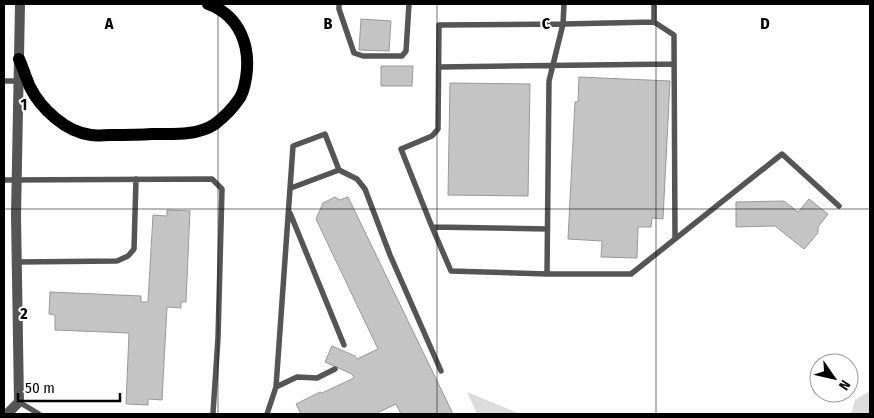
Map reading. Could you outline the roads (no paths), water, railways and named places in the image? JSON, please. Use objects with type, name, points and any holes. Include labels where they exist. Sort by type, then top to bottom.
[{"type":"main road","points":[[19,59],[30,88],[47,111],[74,131],[91,135],[197,132],[214,124],[227,114],[240,98],[248,65],[246,47],[241,32],[218,7],[208,4]]},
{"type":"street","points":[[7,414],[19,402],[17,179],[20,4]]},
{"type":"lane","points":[[338,4],[354,53],[363,56],[402,56],[406,51],[408,4]]},
{"type":"lane","points":[[547,274],[549,81],[562,24],[564,4]]},
{"type":"lane","points":[[654,4],[654,22]]},
{"type":"lane","points":[[674,239],[674,35],[654,22],[439,25],[438,129],[432,136],[401,149],[451,271],[631,274],[782,154],[839,206]]},
{"type":"lane","points":[[439,66],[674,64]]},
{"type":"lane","points":[[4,81],[19,81]]},
{"type":"lane","points":[[267,414],[276,387],[293,146],[326,134],[339,170]]},
{"type":"lane","points":[[291,188],[339,170],[357,178],[365,189],[394,264],[441,371]]},
{"type":"lane","points":[[17,262],[118,261],[128,256],[134,249],[136,179]]},
{"type":"lane","points":[[4,180],[212,179],[222,189],[218,338],[213,413]]},
{"type":"lane","points":[[289,210],[344,345]]},
{"type":"lane","points":[[432,227],[547,230]]},
{"type":"lane","points":[[276,387],[297,377],[317,378],[335,369]]},
{"type":"lane","points":[[19,402],[39,414]]}]
